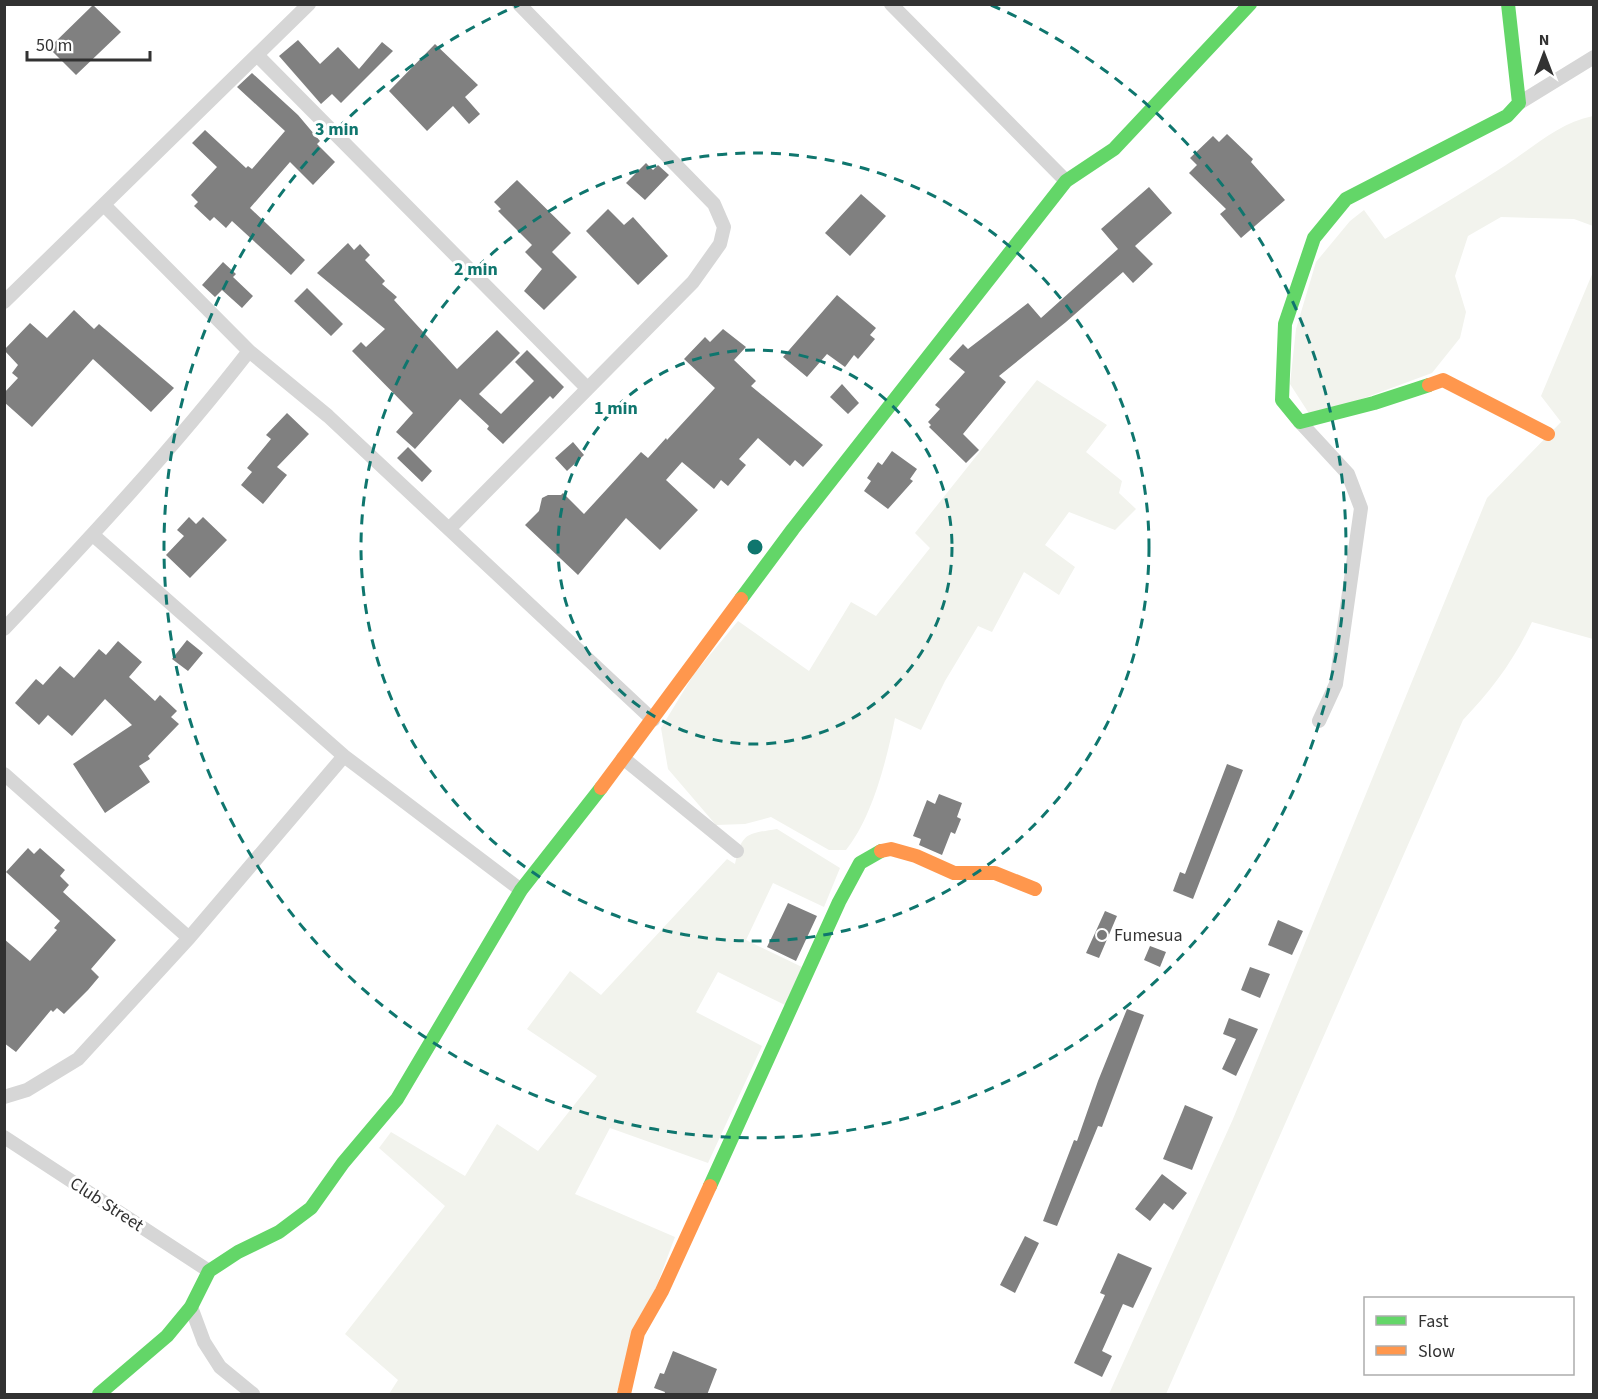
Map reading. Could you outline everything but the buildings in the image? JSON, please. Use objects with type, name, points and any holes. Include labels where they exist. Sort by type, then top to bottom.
[{"type":"street","points":[[4,302],[309,4]]},
{"type":"street","points":[[450,528],[586,387],[693,282],[720,244],[724,226],[714,204],[519,4]]},
{"type":"street","points":[[891,4],[1066,181]]},
{"type":"street","points":[[99,1395],[167,1336],[190,1307],[209,1271],[238,1252],[253,1247],[279,1232],[311,1208],[343,1163],[397,1099],[520,890],[653,720],[793,529],[1066,181],[1114,149],[1250,4]]},
{"type":"street","points":[[1508,4],[1519,103]]},
{"type":"street","points":[[258,56],[586,387]]},
{"type":"street","points":[[1319,721],[1335,684],[1361,508],[1348,474],[1282,400],[1285,324],[1314,238],[1346,199],[1507,116],[1519,103],[1593,57]]},
{"type":"street","points":[[104,205],[249,351],[328,416],[653,720]]},
{"type":"street","points":[[4,629],[93,535],[201,412],[249,351]]},
{"type":"street","points":[[1300,422],[1374,403],[1443,380],[1548,434]]},
{"type":"street","points":[[93,535],[344,756],[520,890]]},
{"type":"street","points":[[4,1097],[27,1090],[78,1059],[189,938],[344,756]]},
{"type":"street","points":[[623,758],[737,850]]},
{"type":"street","points":[[4,774],[189,938]]},
{"type":"street","points":[[624,1395],[638,1333],[662,1291],[839,902],[860,863],[876,852],[891,849],[916,856],[954,873],[995,873],[1035,889]]},
{"type":"street","name":"Club Street","points":[[4,1137],[209,1271]]},
{"type":"street","points":[[190,1307],[204,1342],[220,1367],[253,1395]]},
{"type":"shaded area","points":[[1593,116],[1593,226],[1574,219],[1501,217],[1468,236],[1455,276],[1466,312],[1460,338],[1432,373],[1310,415],[1290,384],[1296,329],[1316,262],[1350,221],[1364,210],[1385,239],[1491,175],[1558,130]]},
{"type":"shaded area","points":[[1593,272],[1593,639],[1532,622],[1502,674],[1463,720],[1166,1394],[1109,1394],[1233,1119],[1487,498],[1561,422],[1541,396]]},
{"type":"shaded area","points":[[1037,380],[1107,425],[1086,452],[1122,481],[1119,493],[1136,509],[1115,530],[1069,512],[1045,545],[1075,567],[1059,595],[1024,572],[992,632],[978,626],[945,681],[921,730],[895,718],[888,751],[871,805],[864,822],[846,850],[829,850],[771,817],[745,824],[716,825],[668,769],[661,728],[694,674],[738,621],[809,671],[851,602],[876,616],[930,548],[915,533]]},
{"type":"shaded area","points":[[777,829],[840,868],[824,907],[773,883],[746,940],[802,967],[785,1005],[718,972],[696,1012],[762,1046],[708,1163],[610,1128],[575,1194],[675,1237],[616,1394],[389,1394],[398,1380],[345,1334],[445,1206],[379,1148],[391,1132],[465,1176],[497,1124],[538,1151],[597,1076],[527,1029],[570,971],[601,995],[727,859],[735,864],[740,846],[747,836]]},
{"type":"traffic: fast","points":[[741,599],[793,529],[1066,181],[1114,149],[1250,4]]},
{"type":"traffic: fast","points":[[1429,385],[1374,403],[1300,422],[1282,400],[1285,324],[1314,238],[1346,199],[1507,116],[1519,103],[1508,4]]},
{"type":"traffic: fast","points":[[99,1394],[167,1336],[191,1307],[209,1271],[238,1252],[279,1232],[311,1208],[343,1163],[397,1099],[521,890],[601,788]]},
{"type":"traffic: fast","points":[[710,1186],[839,902],[860,863],[881,851]]},
{"type":"traffic: slow","points":[[1429,385],[1443,380],[1548,434]]},
{"type":"traffic: slow","points":[[601,788],[741,599]]},
{"type":"traffic: slow","points":[[881,851],[891,849],[916,856],[954,873],[995,873],[1035,889]]},
{"type":"traffic: slow","points":[[624,1394],[638,1333],[662,1291],[710,1186]]},
{"type":"place","name":"Fumesua","points":[[1102,935]]}]
